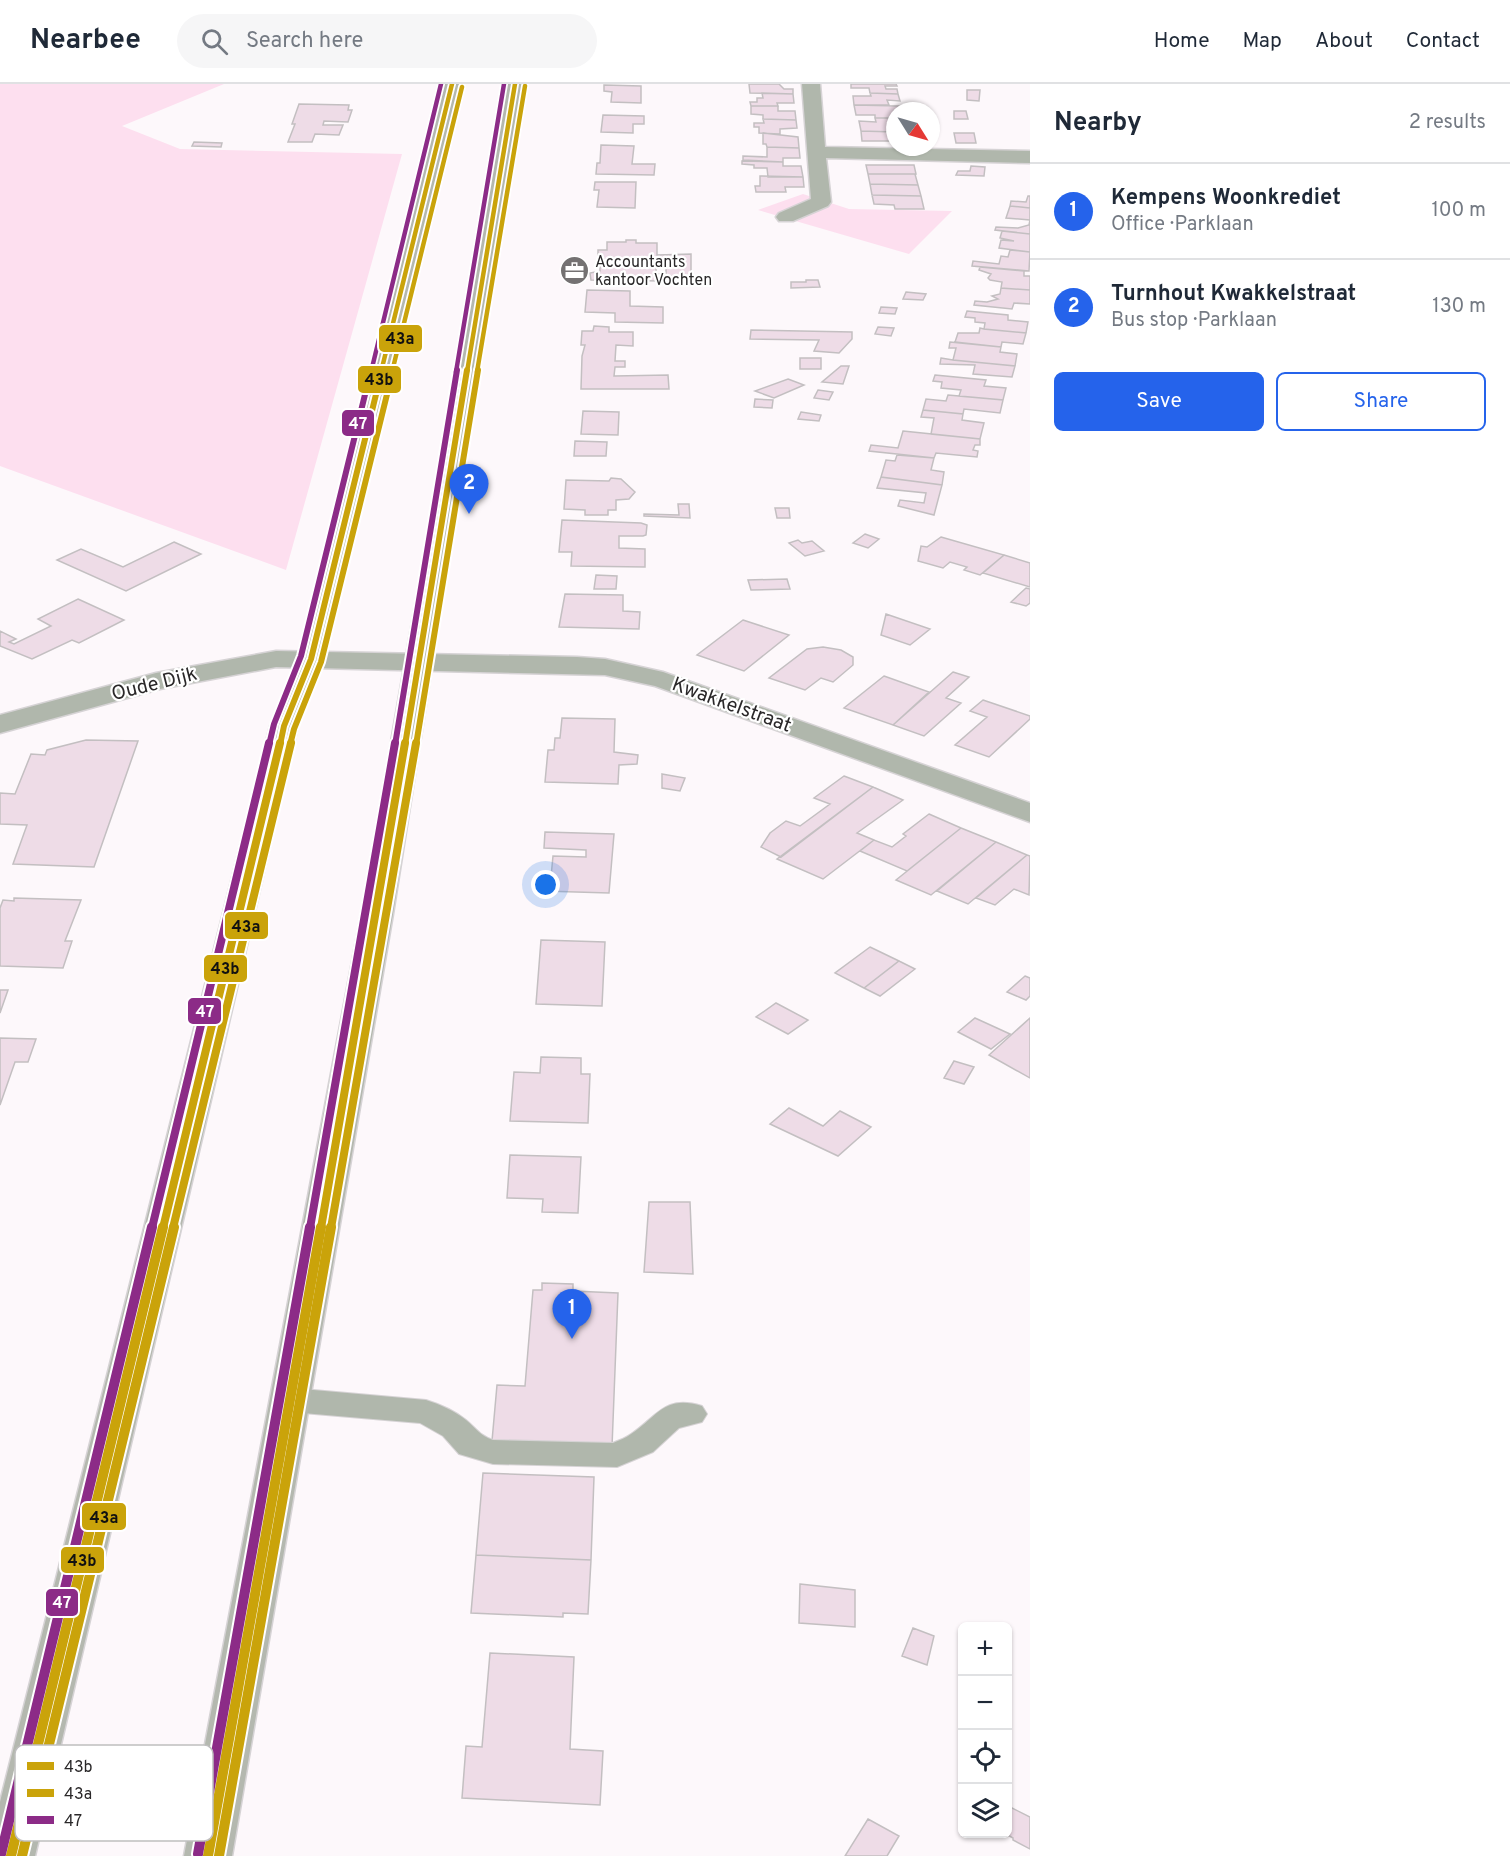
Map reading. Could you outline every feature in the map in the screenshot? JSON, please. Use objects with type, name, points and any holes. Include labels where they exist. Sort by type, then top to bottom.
[{"type":"main road","points":[[38,1745],[284,726],[311,659],[452,84]]},
{"type":"main road","points":[[213,1829],[291,1400],[420,661],[489,228],[515,84]]},
{"type":"main road","points":[[11,1856],[15,1839]]},
{"type":"main road","points":[[208,1856],[211,1841]]},
{"type":"street","points":[[786,217],[821,202],[811,84]]},
{"type":"street","points":[[816,152],[1030,157]]},
{"type":"street","name":"Oude Dijk","points":[[0,724],[187,674],[276,659],[420,661]]},
{"type":"street","name":"Kwakkelstraat","points":[[420,661],[577,664],[663,680],[1030,813]]},
{"type":"lane","points":[[291,1400],[426,1412],[454,1428],[470,1445],[493,1452],[617,1455],[642,1443],[670,1417],[691,1414]]},
{"type":"shaded area","points":[[0,84],[224,84],[122,126],[180,149],[402,154],[286,570],[0,466]]},
{"type":"shaded area","points":[[803,194],[849,209],[952,211],[909,254],[758,210]]},
{"type":"building","points":[[749,84],[779,84],[784,89],[793,89],[793,94],[750,93]]},
{"type":"building","points":[[851,84],[896,84],[897,86],[885,86],[886,89],[897,89],[898,94],[870,93],[869,88],[851,88]]},
{"type":"building","points":[[604,85],[641,86],[641,103],[611,102],[612,92],[604,91]]},
{"type":"building","points":[[967,90],[980,90],[979,101],[967,100]]},
{"type":"building","points":[[762,93],[793,94],[794,103],[777,103],[778,106],[751,106],[750,102],[757,102],[757,98],[763,98]]},
{"type":"building","points":[[870,93],[898,94],[900,101],[887,100],[886,105],[854,105],[853,96],[871,96]]},
{"type":"building","points":[[299,104],[349,105],[348,110],[352,110],[348,122],[324,121],[323,125],[343,125],[339,135],[315,134],[312,142],[288,142]]},
{"type":"building","points":[[854,105],[886,106],[886,118],[875,118],[875,115],[856,115]]},
{"type":"building","points":[[751,106],[778,106],[778,111],[795,111],[796,120],[763,119],[763,115],[751,114]]},
{"type":"building","points":[[954,111],[966,111],[968,119],[954,119]]},
{"type":"building","points":[[603,115],[644,116],[644,124],[633,124],[633,133],[601,132]]},
{"type":"building","points":[[875,118],[886,118],[886,132],[861,131],[859,121],[876,122]]},
{"type":"building","points":[[763,119],[796,120],[797,128],[780,129],[780,134],[759,133],[759,127],[754,127],[754,123],[764,123]]},
{"type":"building","points":[[861,131],[886,132],[886,141],[862,141]]},
{"type":"building","points":[[763,133],[798,137],[799,148],[767,147],[763,144]]},
{"type":"building","points":[[954,133],[974,133],[976,143],[956,143]]},
{"type":"building","points":[[194,142],[222,143],[221,147],[192,146]]},
{"type":"building","points":[[601,145],[634,146],[632,164],[655,164],[654,175],[596,174],[597,163],[600,163]]},
{"type":"building","points":[[767,147],[799,148],[800,158],[783,158],[783,162],[743,160],[743,156],[767,157]]},
{"type":"building","points":[[742,161],[783,162],[783,166],[801,166],[803,177],[768,177],[767,168],[754,168],[754,165],[742,164]]},
{"type":"building","points":[[866,165],[914,165],[916,174],[868,174]]},
{"type":"building","points":[[971,166],[985,167],[984,176],[956,175],[958,171],[970,171]]},
{"type":"building","points":[[868,174],[915,174],[918,185],[870,184]]},
{"type":"building","points":[[760,176],[803,177],[804,187],[785,187],[786,192],[756,192],[755,186],[760,186]]},
{"type":"building","points":[[595,182],[636,182],[635,208],[597,207],[599,190],[594,190]]},
{"type":"building","points":[[870,184],[918,185],[921,196],[872,195]]},
{"type":"building","points":[[872,195],[921,196],[924,209],[895,209],[894,205],[874,204]]},
{"type":"building","points":[[1030,196],[1030,208],[1010,206],[1011,201],[1026,202]]},
{"type":"building","points":[[1010,206],[1030,208],[1030,220],[1006,218]]},
{"type":"building","points":[[1030,220],[1030,234],[995,230],[996,227],[1018,228],[1029,225]]},
{"type":"building","points":[[1002,231],[1030,234],[1030,252],[999,248],[1001,240],[1014,241],[1000,238]]},
{"type":"building","points":[[626,240],[636,240],[636,243],[657,243],[657,255],[691,254],[691,277],[666,276],[666,260],[656,260],[656,274],[662,274],[662,281],[591,280],[590,273],[600,271],[600,265],[615,265],[615,258],[598,260],[598,250],[607,250],[607,242],[626,242]]},
{"type":"building","points":[[1010,250],[1030,252],[1029,271],[972,266],[973,261],[999,264],[1001,256],[1008,257]]},
{"type":"building","points":[[980,267],[1024,271],[1024,276],[1030,276],[1030,290],[1001,288],[1002,282],[990,280],[988,278],[991,274],[979,270]]},
{"type":"building","points":[[806,280],[818,280],[820,287],[791,288],[791,282],[806,282]]},
{"type":"building","points":[[1001,288],[1030,290],[1030,304],[1014,303],[1012,309],[974,305],[975,301],[987,302],[998,299],[992,296],[1000,294]]},
{"type":"building","points":[[587,290],[630,291],[630,306],[663,307],[663,323],[615,322],[615,313],[585,312]]},
{"type":"building","points":[[906,292],[926,294],[923,300],[903,299]]},
{"type":"building","points":[[881,307],[897,308],[895,314],[879,313]]},
{"type":"building","points":[[967,311],[1008,315],[1008,320],[1028,322],[1026,333],[984,329],[985,323],[975,322],[975,318],[965,317]]},
{"type":"building","points":[[594,326],[609,327],[609,332],[633,332],[633,346],[616,345],[615,361],[625,361],[625,367],[615,367],[614,376],[668,375],[669,389],[581,389],[582,356],[585,345],[581,345],[582,331],[593,331]]},
{"type":"building","points":[[878,327],[894,328],[891,336],[875,334]]},
{"type":"building","points":[[980,328],[1026,333],[1023,344],[1002,342],[1001,347],[955,342],[958,333],[979,333]]},
{"type":"building","points":[[751,330],[852,332],[852,339],[839,353],[814,351],[819,340],[750,339]]},
{"type":"building","points":[[950,342],[1001,347],[1000,352],[1017,354],[1015,366],[953,360],[956,348],[949,348]]},
{"type":"building","points":[[800,358],[821,358],[821,369],[800,369]]},
{"type":"building","points":[[941,358],[1015,366],[1012,377],[973,374],[975,365],[940,364]]},
{"type":"building","points":[[841,366],[849,366],[843,384],[822,382]]},
{"type":"building","points":[[935,375],[986,380],[984,386],[1006,388],[1003,400],[959,396],[961,390],[941,388],[942,382],[933,381]]},
{"type":"building","points":[[788,379],[804,385],[774,398],[755,391]]},
{"type":"building","points":[[818,390],[833,392],[829,400],[814,398]]},
{"type":"building","points":[[948,395],[1003,400],[1000,413],[964,409],[963,414],[923,410],[926,399],[946,401]]},
{"type":"building","points":[[755,399],[773,400],[772,408],[754,407]]},
{"type":"building","points":[[923,410],[963,414],[962,420],[984,423],[980,439],[931,434],[934,418],[921,417]]},
{"type":"building","points":[[583,411],[619,412],[618,435],[581,434]]},
{"type":"building","points":[[801,412],[821,415],[819,421],[798,419]]},
{"type":"building","points":[[903,431],[980,439],[980,445],[975,445],[973,450],[978,451],[977,457],[936,453],[934,458],[869,451],[871,445],[898,448]]},
{"type":"building","points":[[575,441],[607,442],[606,456],[574,456]]},
{"type":"building","points":[[897,455],[934,458],[931,470],[944,472],[942,485],[881,477],[886,460],[895,461]]},
{"type":"building","points":[[881,477],[942,485],[934,515],[898,506],[900,500],[924,503],[926,493],[877,488]]},
{"type":"building","points":[[611,478],[621,479],[635,492],[629,499],[616,500],[616,510],[608,510],[608,515],[585,515],[585,510],[564,509],[566,480],[609,481]]},
{"type":"building","points":[[678,504],[689,504],[690,518],[644,516],[644,514],[679,515]]},
{"type":"building","points":[[775,508],[789,508],[790,518],[777,518]]},
{"type":"building","points":[[562,520],[647,525],[646,535],[619,536],[619,548],[645,549],[645,567],[571,566],[572,552],[559,552]]},
{"type":"building","points":[[865,534],[879,539],[868,548],[853,543]]},
{"type":"building","points":[[941,537],[1004,555],[980,575],[964,570],[967,567],[950,562],[943,568],[918,561],[921,546],[927,547]]},
{"type":"building","points":[[798,540],[802,543],[812,541],[824,551],[805,556],[789,543]]},
{"type":"building","points":[[174,542],[201,554],[126,591],[57,560],[81,549],[123,567]]},
{"type":"building","points":[[1004,555],[1030,563],[1030,587],[983,573]]},
{"type":"building","points":[[596,575],[617,576],[616,589],[594,589]]},
{"type":"building","points":[[787,579],[790,589],[751,590],[748,580]]},
{"type":"building","points":[[1026,588],[1030,589],[1030,603],[1026,606],[1011,602]]},
{"type":"building","points":[[565,594],[623,595],[623,611],[640,612],[639,629],[559,627]]},
{"type":"building","points":[[78,599],[124,620],[79,643],[72,640],[32,659],[0,646],[0,631],[16,639],[9,642],[14,644],[51,626],[38,619]]},
{"type":"building","points":[[886,614],[930,629],[910,645],[881,635]]},
{"type":"building","points":[[743,620],[789,635],[744,671],[697,655]]},
{"type":"building","points":[[823,647],[841,650],[853,657],[853,665],[833,682],[821,678],[805,690],[769,678],[807,649]]},
{"type":"building","points":[[953,672],[969,677],[946,698],[961,703],[924,736],[893,725]]},
{"type":"building","points":[[884,676],[929,692],[893,725],[844,708]]},
{"type":"building","points":[[983,700],[1030,716],[1030,719],[989,757],[955,745],[987,717],[970,711]]},
{"type":"building","points":[[562,718],[615,719],[614,752],[638,755],[637,764],[619,765],[618,784],[545,782],[548,750],[554,750],[555,738],[560,738]]},
{"type":"building","points":[[86,740],[138,741],[94,867],[13,864],[27,825],[0,824],[0,793],[15,794],[31,754],[45,755],[47,750]]},
{"type":"building","points":[[662,774],[685,778],[680,791],[662,788]]},
{"type":"building","points":[[844,776],[873,787],[781,857],[761,847],[770,833],[786,821],[800,826],[830,804],[814,798]]},
{"type":"building","points":[[873,787],[903,800],[857,833],[874,840],[823,879],[777,859]]},
{"type":"building","points":[[929,814],[961,828],[907,871],[860,851],[874,840],[892,847],[906,836],[903,834]]},
{"type":"building","points":[[961,828],[996,842],[931,895],[896,880]]},
{"type":"building","points":[[545,832],[614,834],[609,893],[543,891],[544,877],[551,877],[553,856],[586,857],[586,850],[544,848]]},
{"type":"building","points":[[996,842],[1027,855],[968,904],[937,891]]},
{"type":"building","points":[[1027,855],[1030,856],[1029,895],[1014,889],[995,905],[976,898]]},
{"type":"building","points":[[14,898],[81,900],[65,941],[72,941],[63,968],[0,966],[0,908],[3,900],[14,901]]},
{"type":"building","points":[[541,940],[605,942],[602,1006],[536,1004]]},
{"type":"building","points":[[870,947],[899,961],[864,988],[835,973]]},
{"type":"building","points":[[899,961],[915,969],[880,996],[864,988]]},
{"type":"building","points":[[1025,976],[1030,978],[1030,996],[1026,1000],[1007,992]]},
{"type":"building","points":[[0,990],[8,990],[0,1013]]},
{"type":"building","points":[[776,1003],[808,1020],[788,1034],[756,1017]]},
{"type":"building","points":[[975,1018],[1010,1034],[991,1049],[958,1032]]},
{"type":"building","points":[[1030,1018],[1030,1078],[989,1055]]},
{"type":"building","points":[[0,1038],[36,1039],[28,1062],[15,1062],[0,1105]]},
{"type":"building","points":[[541,1057],[581,1058],[581,1074],[590,1074],[588,1123],[510,1121],[514,1072],[540,1073]]},
{"type":"building","points":[[954,1061],[974,1067],[964,1084],[944,1078]]},
{"type":"building","points":[[789,1108],[823,1126],[840,1111],[871,1127],[838,1156],[770,1124]]},
{"type":"building","points":[[510,1155],[581,1157],[578,1213],[542,1212],[543,1199],[507,1198]]},
{"type":"building","points":[[649,1202],[690,1202],[693,1274],[644,1272]]},
{"type":"building","points":[[542,1283],[573,1284],[573,1291],[618,1293],[612,1447],[492,1441],[497,1385],[525,1386],[533,1290],[542,1290]]},
{"type":"building","points":[[483,1473],[594,1477],[591,1560],[476,1555]]},
{"type":"building","points":[[476,1555],[591,1560],[588,1614],[563,1613],[563,1617],[471,1613]]},
{"type":"building","points":[[800,1584],[855,1590],[855,1627],[799,1623]]},
{"type":"building","points":[[913,1628],[934,1636],[927,1665],[902,1656]]},
{"type":"building","points":[[490,1653],[574,1657],[570,1749],[603,1751],[600,1805],[462,1798],[466,1746],[482,1747]]},
{"type":"building","points":[[1012,1808],[1030,1817],[1030,1849],[1013,1838]]},
{"type":"building","points":[[868,1819],[899,1836],[887,1856],[845,1856]]},
{"type":"transit line","name":"47","points":[[27,1745],[274,724],[301,656],[441,84]]},
{"type":"transit line","name":"43b","points":[[38,1745],[284,726],[311,659],[452,84]]},
{"type":"transit line","name":"47","points":[[213,1770],[367,912],[504,84]]},
{"type":"transit line","name":"43b","points":[[213,1828],[377,914],[515,84]]},
{"type":"transit line","name":"43a","points":[[219,1856],[387,916],[525,86]]},
{"type":"transit line","name":"43a","points":[[49,1745],[294,729],[321,662],[462,87]]},
{"type":"transit line","name":"47","points":[[1,1854],[15,1796]]},
{"type":"transit line","name":"43b","points":[[11,1856],[15,1839]]},
{"type":"transit line","name":"43a","points":[[22,1856],[26,1841]]},
{"type":"transit line","name":"47","points":[[198,1854],[200,1841]]},
{"type":"transit line","name":"43b","points":[[208,1856],[211,1841]]},
{"type":"place","name":"Accountants kantoor Vochten","points":[[574,270]]},
{"type":"place","name":"Turnhout Kwakkelstraat","points":[[469,514]]},
{"type":"place","name":"Kempens Woonkrediet","points":[[572,1339]]}]
